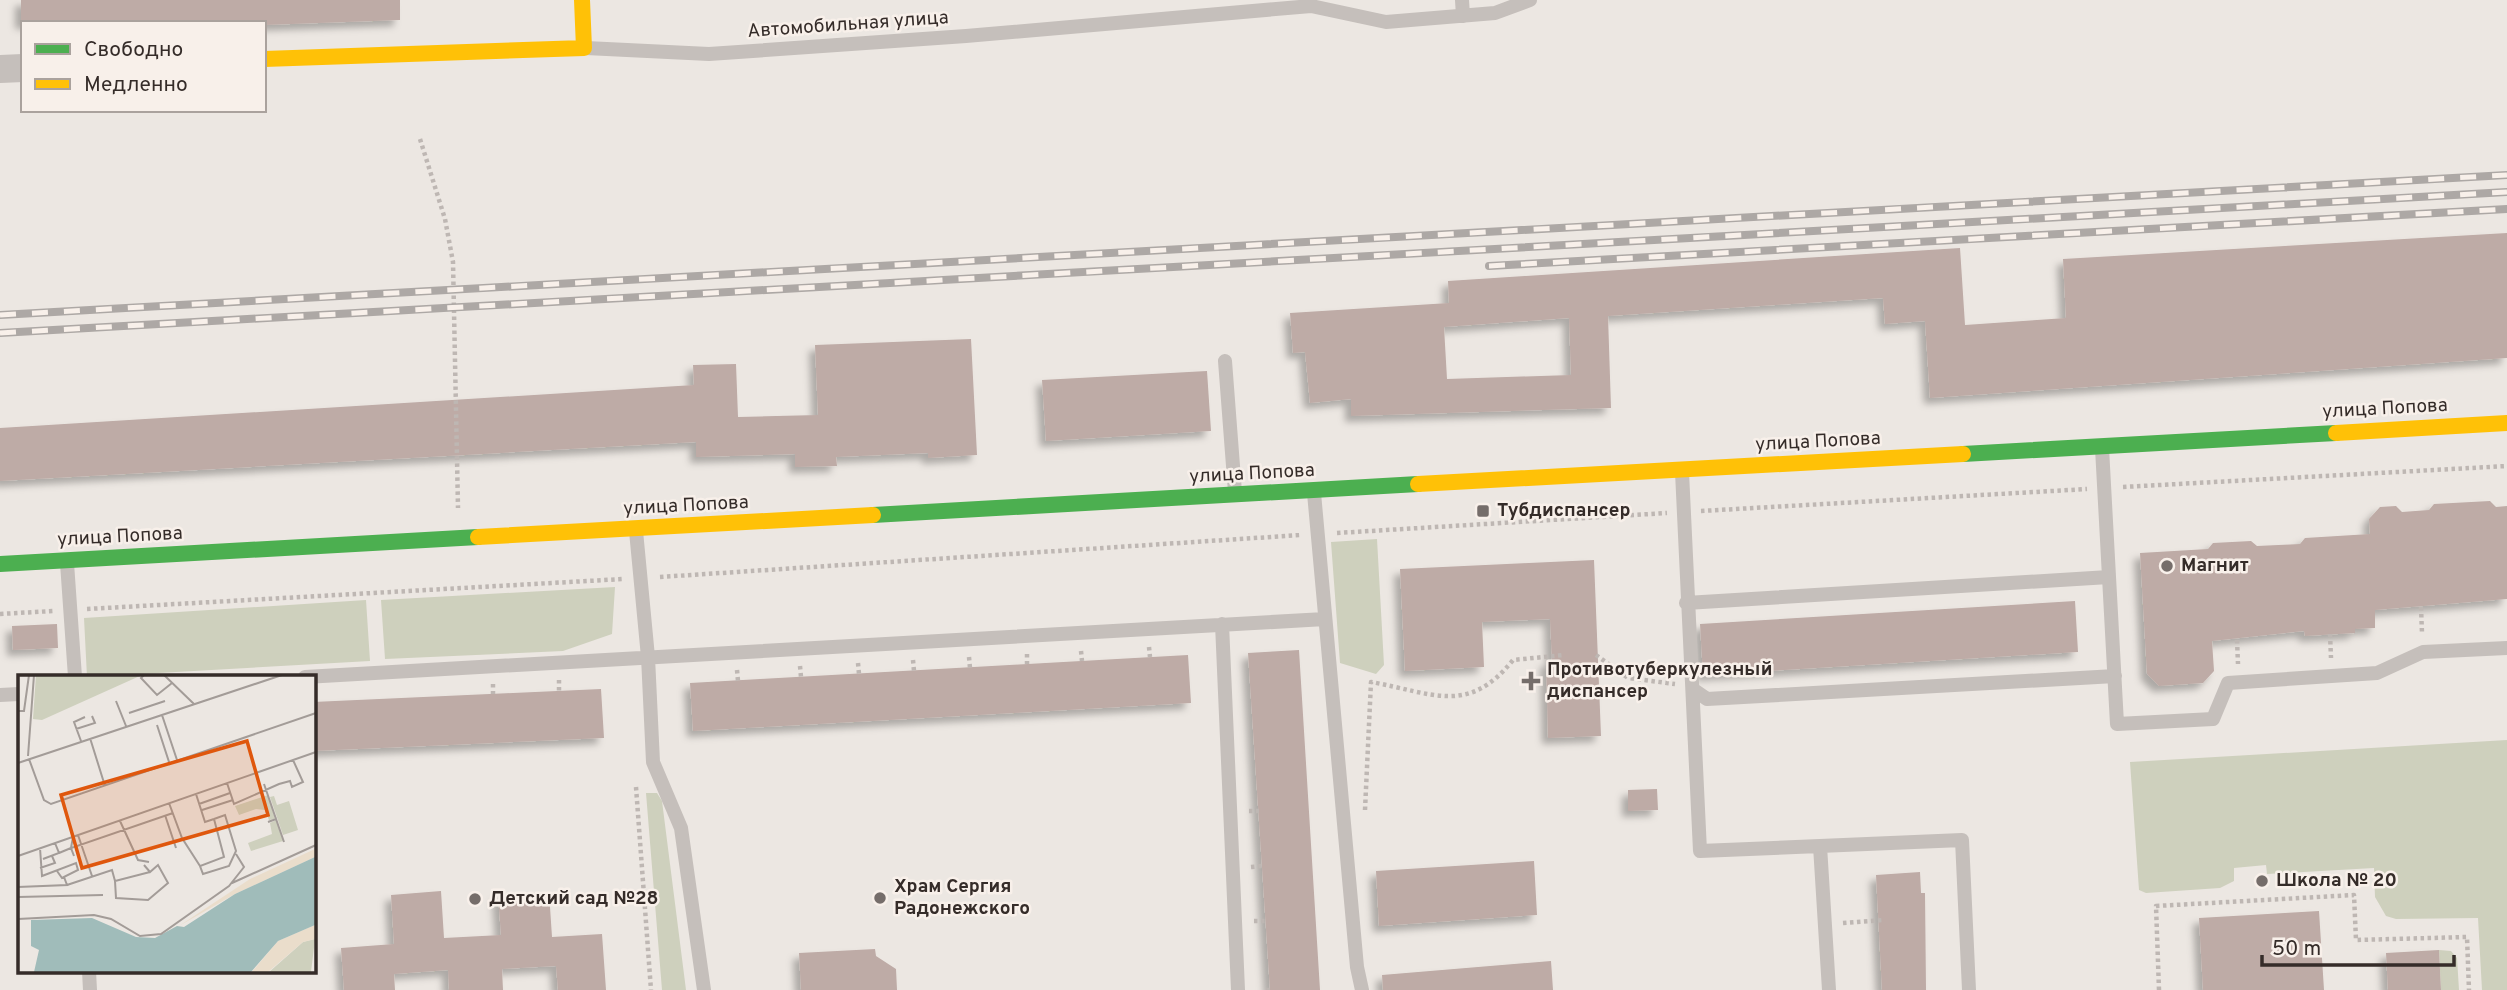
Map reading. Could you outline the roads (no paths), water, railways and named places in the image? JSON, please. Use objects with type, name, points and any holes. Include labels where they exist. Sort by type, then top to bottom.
[{"type":"street","points":[[266,59],[584,48],[582,0]]},
{"type":"street","points":[[0,69],[21,68]]},
{"type":"street","name":"улица Попова","points":[[0,564],[2507,423]]},
{"type":"lane","points":[[1462,0],[1463,16]]},
{"type":"lane","name":"Автомобильная улица","points":[[584,48],[709,54],[966,36],[1311,6],[1386,22],[1495,13],[1530,0]]},
{"type":"lane","points":[[1225,361],[1236,496]]},
{"type":"lane","points":[[2102,447],[2107,488],[2117,724],[2213,719],[2228,683],[2377,673],[2423,652],[2507,648]]},
{"type":"lane","points":[[1682,471],[1686,603],[1694,690],[1700,851],[1962,840],[1969,990]]},
{"type":"lane","points":[[1314,491],[1357,967],[1362,990]]},
{"type":"lane","points":[[636,529],[648,657],[653,762],[681,828],[704,990]]},
{"type":"lane","points":[[67,561],[75,675]]},
{"type":"lane","points":[[1686,603],[2109,577]]},
{"type":"lane","points":[[315,676],[1325,618]]},
{"type":"lane","points":[[1222,624],[1238,990]]},
{"type":"lane","points":[[1694,690],[1707,699],[2115,676]]},
{"type":"lane","points":[[0,695],[18,694]]},
{"type":"lane","points":[[1820,846],[1829,990]]},
{"type":"lane","points":[[89,972],[90,990]]},
{"type":"railway","points":[[0,315],[2507,175]]},
{"type":"railway","points":[[0,333],[2507,192]]},
{"type":"railway","points":[[1489,266],[2507,209]]},
{"type":"place","name":"Тубдиспансер","points":[[1483,511]]},
{"type":"place","name":"Магнит","points":[[2167,566]]},
{"type":"place","name":"Противотуберкулезный диспансер","points":[[1531,681]]},
{"type":"place","name":"Школа № 20","points":[[2262,881]]},
{"type":"place","name":"Храм Сергия Радонежского","points":[[880,898]]},
{"type":"place","name":"Детский сад №28","points":[[475,899]]}]
